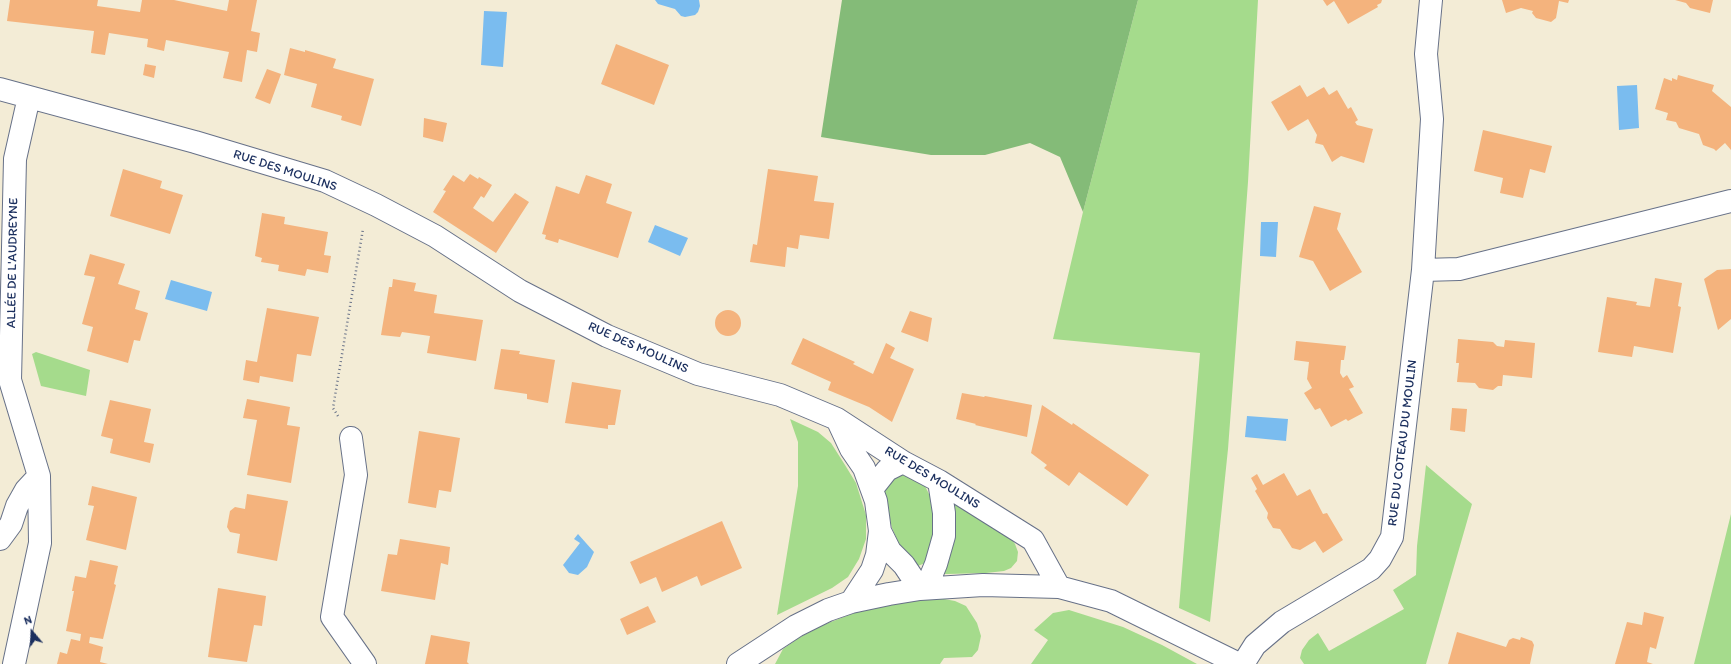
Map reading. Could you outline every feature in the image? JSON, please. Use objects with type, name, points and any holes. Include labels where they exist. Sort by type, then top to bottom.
[{"type":"street","name":"RUE DU COTEAU DU MOULIN","points":[[1244,664],[1255,645],[1282,622],[1371,569],[1380,559],[1392,537],[1423,270],[1432,118],[1426,54],[1431,0]]},
{"type":"street","name":"RUE DES MOULINS","points":[[0,89],[195,142],[325,181],[376,205],[435,236],[520,291],[607,336],[698,374],[780,395],[837,419],[904,462],[939,480],[1033,540],[1059,587]]},
{"type":"street","name":"ALLÉE DE L'AUDREYNE","points":[[14,664],[40,543],[39,476],[10,380],[15,159],[29,97]]},
{"type":"street","points":[[1423,270],[1459,269],[1731,201]]},
{"type":"street","points":[[837,419],[851,448],[864,468],[876,501],[880,531],[877,555],[872,570],[851,602]]},
{"type":"street","points":[[351,438],[356,475],[332,617],[365,664]]},
{"type":"street","points":[[872,489],[887,470],[904,462]]},
{"type":"street","points":[[0,539],[11,524],[17,506],[26,490],[39,476]]},
{"type":"street","points":[[923,588],[936,564],[944,536],[944,514],[939,480]]},
{"type":"street","points":[[880,531],[890,551],[923,588]]},
{"type":"street","points":[[738,664],[759,656],[796,626],[828,610],[851,602],[923,588],[983,585],[1059,587],[1111,601],[1239,664]]},
{"type":"path","points":[[351,438],[333,408],[364,222],[367,214],[376,205]]},
{"type":"green space","points":[[842,0],[1138,0],[1083,212],[1060,157],[1030,143],[985,155],[931,155],[821,137]]},
{"type":"green space","points":[[1138,0],[1258,0],[1248,182],[1228,449],[1210,622],[1179,608],[1200,353],[1053,339],[1083,212]]},
{"type":"green space","points":[[36,352],[90,370],[86,396],[41,386],[32,354]]},
{"type":"green space","points":[[790,419],[818,432],[831,443],[845,465],[856,483],[866,515],[866,539],[859,559],[848,577],[832,588],[777,615],[798,486],[798,442]]},
{"type":"green space","points":[[1426,465],[1472,504],[1426,664],[1304,664],[1300,658],[1302,650],[1309,640],[1318,633],[1329,651],[1404,609],[1393,590],[1416,575],[1417,546]]},
{"type":"green space","points":[[900,472],[923,482],[934,508],[935,540],[925,563],[918,566],[912,563],[900,546],[892,528],[885,498],[884,491],[889,479]]},
{"type":"green space","points":[[955,500],[1010,537],[1018,552],[1017,561],[1011,568],[1004,571],[986,573],[944,574],[942,572],[951,506]]},
{"type":"green space","points":[[1731,514],[1731,664],[1694,664]]},
{"type":"green space","points":[[944,599],[955,601],[966,606],[977,623],[981,636],[978,650],[972,657],[944,658],[940,664],[775,664],[783,649],[800,637],[823,625],[862,610],[920,600]]},
{"type":"green space","points":[[1069,610],[1123,627],[1162,645],[1197,664],[1031,664],[1048,640],[1034,630],[1053,613]]},
{"type":"water","points":[[655,0],[699,0],[700,6],[695,15],[685,17],[681,16],[675,9],[658,4]]},
{"type":"water","points":[[484,11],[507,12],[503,67],[481,65]]},
{"type":"water","points":[[1637,85],[1639,128],[1619,130],[1617,86]]},
{"type":"water","points":[[1261,222],[1278,222],[1276,257],[1260,256]]},
{"type":"water","points":[[655,225],[688,238],[680,256],[648,242]]},
{"type":"water","points":[[171,280],[212,292],[207,311],[165,299]]},
{"type":"water","points":[[1247,416],[1288,419],[1286,441],[1245,437]]},
{"type":"water","points":[[578,534],[594,552],[587,567],[578,575],[569,573],[563,565],[580,543],[574,539]]},
{"type":"building","points":[[10,0],[98,0],[97,6],[140,12],[142,0],[174,0],[227,11],[229,0],[257,0],[251,31],[260,33],[257,52],[247,50],[242,82],[223,78],[229,52],[166,40],[164,51],[147,47],[148,39],[109,33],[105,55],[91,53],[94,31],[7,21]]},
{"type":"building","points":[[1323,0],[1382,0],[1381,3],[1377,5],[1378,7],[1348,24],[1334,1],[1327,6]]},
{"type":"building","points":[[1502,0],[1569,0],[1568,3],[1559,1],[1556,18],[1551,22],[1536,18],[1532,13],[1533,11],[1521,8],[1506,13]]},
{"type":"building","points":[[1675,0],[1713,0],[1710,13],[1690,8],[1686,3]]},
{"type":"building","points":[[616,44],[669,65],[654,105],[601,84]]},
{"type":"building","points":[[290,48],[305,52],[305,50],[336,59],[333,68],[374,79],[361,126],[341,120],[342,116],[311,107],[317,84],[284,75]]},
{"type":"building","points":[[145,64],[156,66],[154,78],[143,75]]},
{"type":"building","points":[[267,69],[281,74],[270,104],[255,98]]},
{"type":"building","points":[[1678,75],[1714,85],[1712,91],[1731,107],[1731,150],[1725,143],[1716,151],[1703,145],[1699,134],[1679,128],[1676,122],[1666,120],[1668,113],[1655,109],[1664,78],[1672,81],[1672,78],[1677,80]]},
{"type":"building","points":[[1300,85],[1307,97],[1324,87],[1329,95],[1337,90],[1348,109],[1351,107],[1358,120],[1355,122],[1357,125],[1373,129],[1364,163],[1341,156],[1332,162],[1323,145],[1315,143],[1317,135],[1308,119],[1288,131],[1271,102]]},
{"type":"building","points":[[424,118],[447,123],[443,142],[423,137]]},
{"type":"building","points":[[1483,130],[1552,146],[1545,173],[1530,169],[1523,198],[1500,193],[1503,178],[1474,171]]},
{"type":"building","points":[[123,169],[162,181],[160,188],[183,195],[170,234],[110,216]]},
{"type":"building","points":[[768,169],[818,176],[814,201],[834,203],[829,239],[800,235],[798,249],[787,247],[785,267],[750,262],[753,244],[757,245]]},
{"type":"building","points":[[470,174],[478,179],[479,177],[492,185],[484,198],[481,196],[473,208],[493,222],[515,193],[529,202],[496,253],[433,212],[446,191],[443,190],[453,175],[464,182]]},
{"type":"building","points":[[586,175],[612,184],[606,203],[632,212],[618,258],[559,239],[558,243],[545,239],[546,235],[542,234],[556,186],[579,194]]},
{"type":"building","points":[[1314,206],[1341,213],[1337,229],[1362,272],[1330,291],[1313,261],[1299,257]]},
{"type":"building","points":[[262,213],[285,217],[284,224],[328,232],[324,255],[331,256],[328,273],[307,269],[305,276],[278,271],[279,265],[261,262],[262,258],[255,256]]},
{"type":"building","points":[[90,254],[125,264],[118,284],[140,291],[135,309],[148,313],[140,341],[134,340],[128,363],[87,351],[93,327],[82,324],[95,277],[84,275]]},
{"type":"building","points":[[1731,269],[1731,319],[1718,330],[1704,279],[1717,270]]},
{"type":"building","points":[[1655,278],[1682,283],[1678,306],[1681,307],[1673,353],[1634,346],[1632,357],[1598,352],[1607,297],[1637,302],[1636,305],[1650,307]]},
{"type":"building","points":[[393,279],[416,283],[414,291],[437,295],[434,313],[483,320],[476,361],[427,353],[430,336],[402,332],[400,337],[381,335],[389,287],[392,287]]},
{"type":"building","points":[[267,308],[319,317],[311,356],[297,354],[293,382],[260,376],[259,383],[243,380],[246,360],[257,362]]},
{"type":"building","points":[[728,310],[737,314],[741,323],[737,332],[728,336],[719,332],[715,323],[719,314]]},
{"type":"building","points":[[910,311],[932,318],[928,342],[901,332]]},
{"type":"building","points":[[803,338],[855,362],[853,364],[873,374],[886,343],[895,348],[890,358],[914,369],[892,422],[869,407],[828,390],[831,382],[791,364]]},
{"type":"building","points":[[1458,339],[1493,342],[1497,346],[1504,347],[1505,340],[1535,343],[1532,378],[1503,375],[1502,386],[1498,386],[1493,390],[1479,388],[1475,383],[1457,382],[1459,363],[1456,363]]},
{"type":"building","points":[[1296,341],[1346,346],[1344,360],[1341,360],[1340,373],[1343,378],[1347,375],[1354,387],[1349,389],[1363,413],[1348,421],[1346,419],[1331,427],[1320,408],[1315,410],[1304,393],[1312,388],[1307,379],[1309,362],[1294,360]]},
{"type":"building","points":[[501,349],[520,351],[519,354],[555,360],[548,403],[527,399],[527,394],[494,389]]},
{"type":"building","points":[[572,382],[621,390],[615,425],[608,425],[608,429],[565,423]]},
{"type":"building","points":[[962,393],[1032,405],[1027,437],[956,419]]},
{"type":"building","points":[[247,399],[290,407],[287,425],[300,427],[291,483],[247,475],[257,420],[243,418]]},
{"type":"building","points":[[110,400],[151,409],[144,442],[154,444],[150,463],[110,453],[113,439],[101,436]]},
{"type":"building","points":[[1042,405],[1072,425],[1073,423],[1149,475],[1127,506],[1079,472],[1069,486],[1044,468],[1047,465],[1031,453]]},
{"type":"building","points":[[1452,408],[1467,409],[1465,432],[1450,430]]},
{"type":"building","points":[[419,431],[460,438],[451,492],[439,490],[436,508],[408,503]]},
{"type":"building","points":[[1284,473],[1297,496],[1310,489],[1323,514],[1327,513],[1343,540],[1323,553],[1315,541],[1300,550],[1292,548],[1280,529],[1273,528],[1267,518],[1268,513],[1255,491],[1257,489],[1251,478],[1257,474],[1263,485]]},
{"type":"building","points":[[92,486],[137,497],[126,550],[86,540],[94,506],[88,505]]},
{"type":"building","points":[[247,494],[288,501],[277,561],[237,553],[240,534],[230,532],[227,527],[230,511],[235,507],[245,509]]},
{"type":"building","points":[[722,521],[742,568],[701,586],[697,576],[662,592],[656,577],[640,584],[630,562]]},
{"type":"building","points":[[400,539],[450,547],[448,565],[441,563],[435,600],[381,591],[388,554],[397,555]]},
{"type":"building","points":[[90,560],[118,566],[114,584],[116,585],[103,639],[90,637],[89,643],[103,647],[100,662],[108,664],[57,664],[60,652],[67,654],[71,639],[80,641],[81,634],[66,631],[74,591],[72,591],[75,576],[86,578]]},
{"type":"building","points":[[218,588],[266,596],[262,626],[254,625],[247,662],[208,657]]},
{"type":"building","points":[[648,606],[656,622],[627,635],[620,619]]},
{"type":"building","points":[[1644,612],[1664,617],[1656,649],[1650,647],[1647,662],[1653,664],[1615,664],[1627,622],[1642,625]]},
{"type":"building","points":[[1457,632],[1506,647],[1509,640],[1513,638],[1520,640],[1521,637],[1532,641],[1534,645],[1530,664],[1448,664]]},
{"type":"building","points":[[431,635],[470,642],[467,662],[469,664],[425,664]]}]
